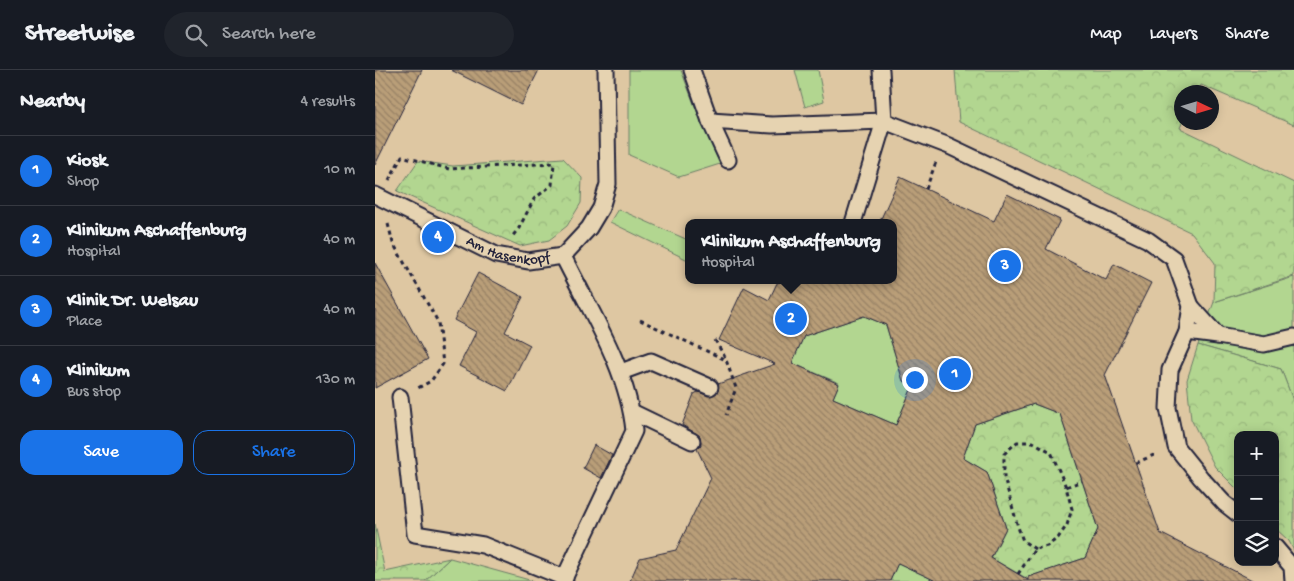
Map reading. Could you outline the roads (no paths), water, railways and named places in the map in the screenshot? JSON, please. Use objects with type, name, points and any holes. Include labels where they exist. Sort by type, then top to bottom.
[{"type":"lane","points":[[400,397],[415,534],[483,545],[564,579],[634,431],[632,412],[621,372],[563,256],[589,228],[601,208],[608,184],[606,70]]},
{"type":"lane","points":[[691,70],[710,122],[728,160]]},
{"type":"lane","points":[[854,219],[884,121],[881,70]]},
{"type":"lane","points":[[710,122],[772,125],[884,121],[943,144],[1147,240],[1175,259],[1191,306],[1218,336]]},
{"type":"lane","name":"Am Hasenkopf","points":[[378,196],[496,256],[529,261],[563,256]]},
{"type":"lane","points":[[1191,306],[1187,332],[1170,370],[1168,408],[1176,447],[1224,503],[1234,511]]},
{"type":"lane","points":[[1187,332],[1264,344],[1294,337]]},
{"type":"lane","points":[[621,372],[651,361],[710,386]]},
{"type":"lane","points":[[632,412],[693,441]]},
{"type":"lane","points":[[1279,552],[1292,567],[1293,581]]},
{"type":"place","name":"Klinikum","points":[[438,237]]},
{"type":"place","name":"Klinik Dr. Welsau","points":[[1005,266]]},
{"type":"place","name":"Klinikum Aschaffenburg","points":[[791,319]]},
{"type":"place","name":"Kiosk","points":[[955,374]]}]
